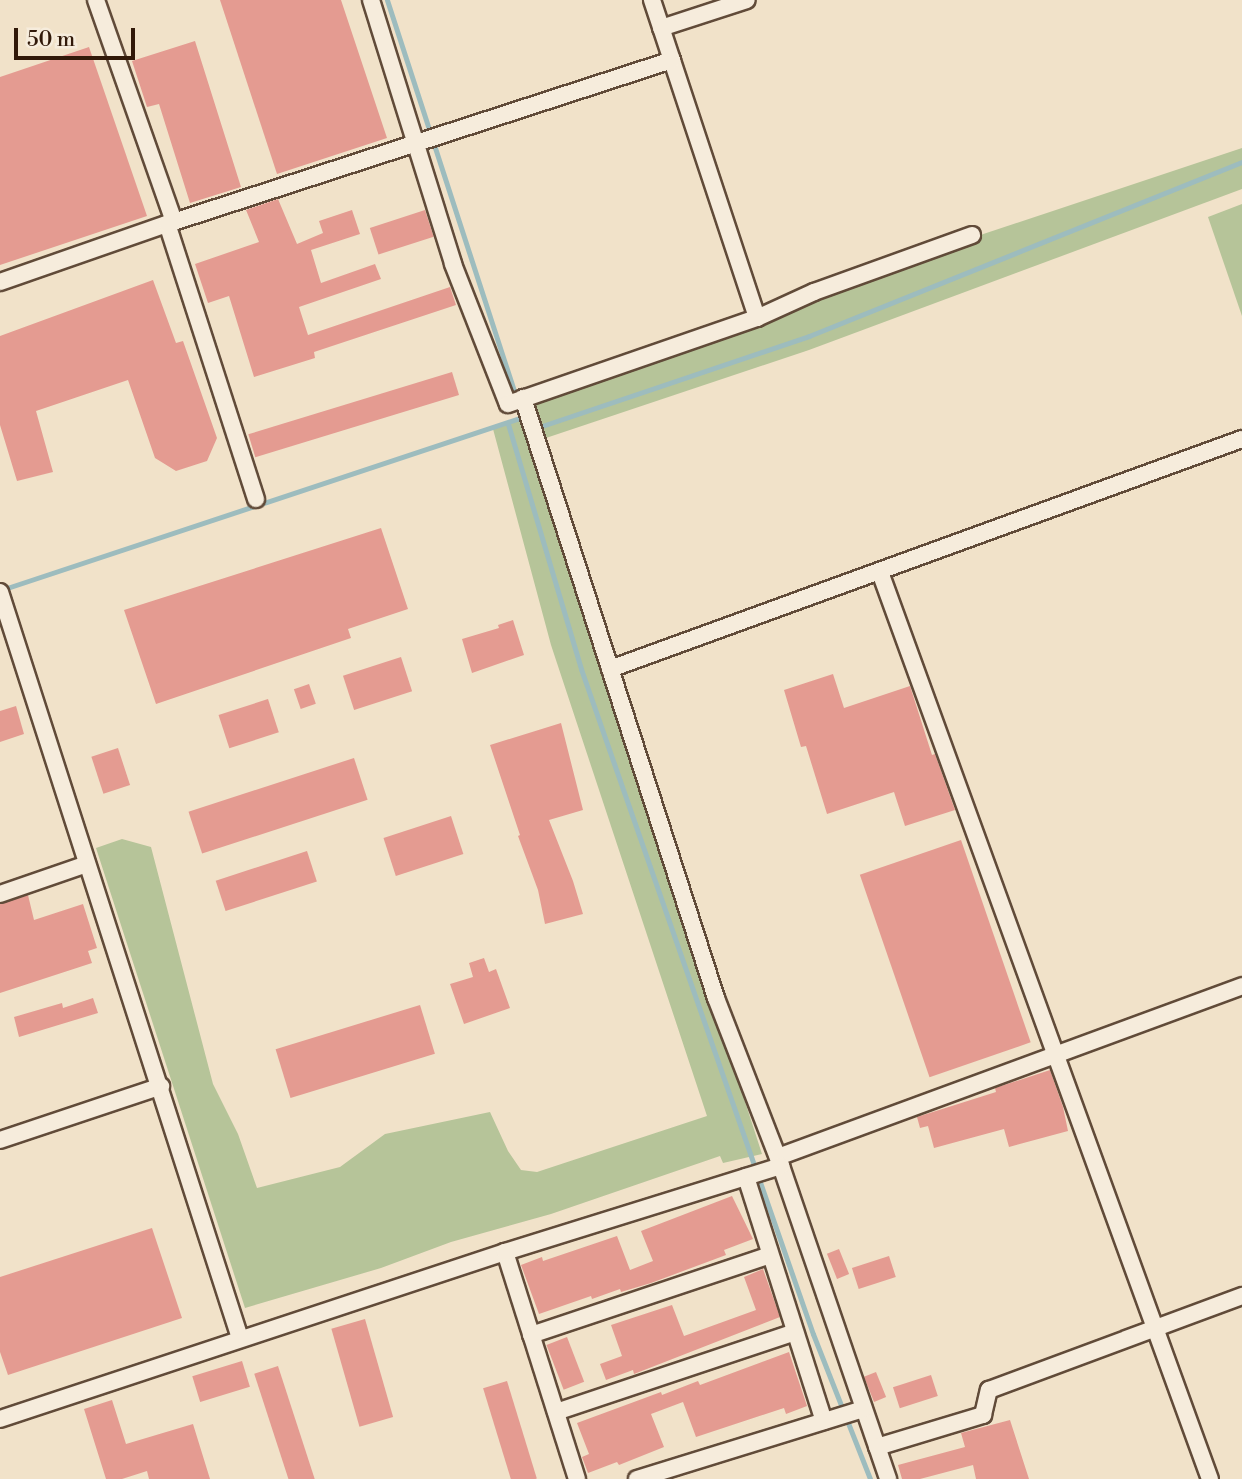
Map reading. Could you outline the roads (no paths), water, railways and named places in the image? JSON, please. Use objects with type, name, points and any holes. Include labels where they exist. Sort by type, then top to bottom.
[{"type":"street","points":[[96,0],[170,223],[256,499]]},
{"type":"street","points":[[371,0],[453,264],[508,404],[757,318],[814,292],[972,235]]},
{"type":"street","points":[[652,0],[757,318]]},
{"type":"street","points":[[661,28],[747,0]]},
{"type":"street","points":[[0,282],[170,223],[672,60]]},
{"type":"street","points":[[523,398],[716,998],[779,1161],[888,1479]]},
{"type":"street","points":[[610,668],[1242,439]]},
{"type":"street","points":[[880,572],[1210,1479]]},
{"type":"street","points":[[0,592],[240,1338]]},
{"type":"street","points":[[0,894],[87,864]]},
{"type":"street","points":[[0,1419],[505,1252],[746,1177],[779,1161],[1055,1053],[1242,986]]},
{"type":"street","points":[[0,1140],[161,1086]]},
{"type":"street","points":[[746,1177],[824,1421]]},
{"type":"street","points":[[505,1252],[577,1479]]},
{"type":"street","points":[[531,1335],[771,1255]]},
{"type":"street","points":[[877,1447],[983,1415],[989,1390],[1242,1296]]},
{"type":"street","points":[[556,1412],[795,1332]]},
{"type":"street","points":[[637,1479],[863,1409]]},
{"type":"waterway","points":[[387,0],[516,397]]},
{"type":"waterway","points":[[536,428],[809,336],[1242,162]]},
{"type":"waterway","points":[[1,590],[523,417]]},
{"type":"waterway","points":[[508,424],[581,669],[813,1334],[870,1479]]}]
